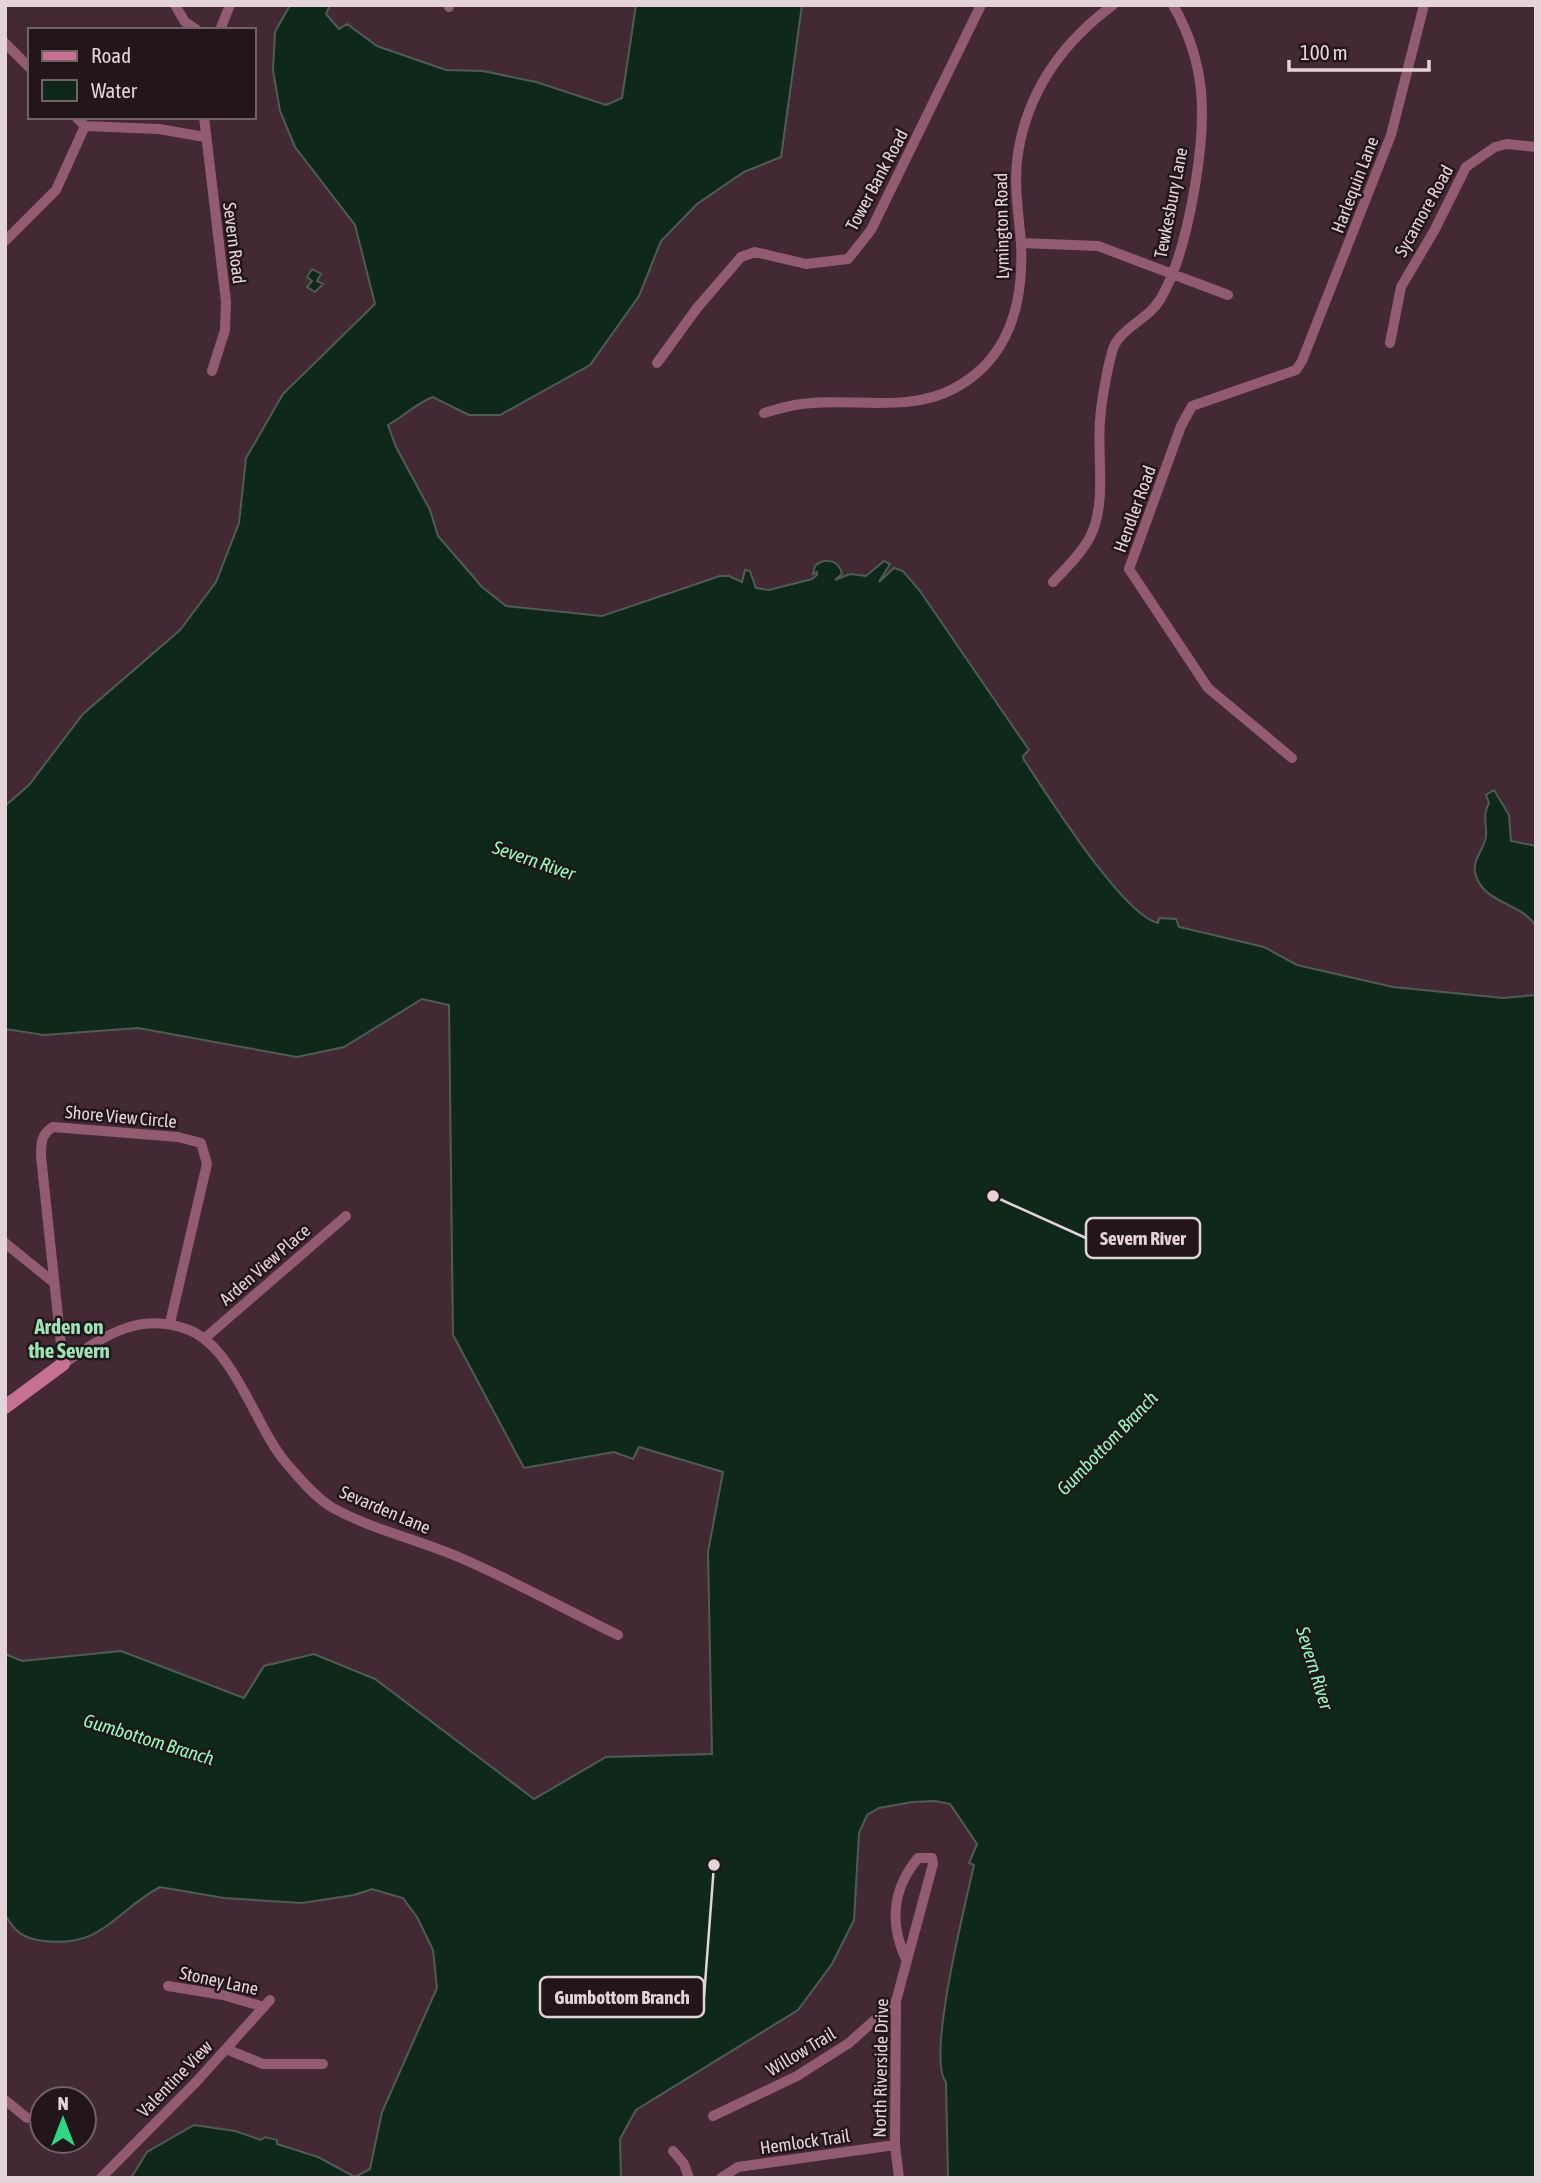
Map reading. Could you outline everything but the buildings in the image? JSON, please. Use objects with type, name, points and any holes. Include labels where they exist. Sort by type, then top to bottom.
[{"type":"street","points":[[175,5],[185,22],[194,28]]},
{"type":"street","points":[[221,28],[230,5]]},
{"type":"street","name":"Tower Bank Road","points":[[657,363],[696,308],[741,257],[755,252],[806,264],[848,258],[870,230],[981,5]]},
{"type":"street","name":"Lymington Road","points":[[764,413],[796,405],[922,399],[952,390],[974,375],[1007,337],[1021,273],[1016,169],[1027,116],[1048,71],[1059,55],[1090,22],[1113,5]]},
{"type":"street","name":"Tewkesbury Lane","points":[[1053,582],[1090,537],[1097,517],[1100,418],[1112,351],[1122,334],[1160,300],[1173,273],[1191,201],[1201,109],[1195,60],[1183,23],[1173,5]]},
{"type":"street","name":"Harlequin Lane","points":[[1296,370],[1390,138],[1424,5]]},
{"type":"street","points":[[5,43],[28,66]]},
{"type":"street","points":[[78,119],[85,126],[159,129],[205,137]]},
{"type":"street","name":"Severn Road","points":[[204,119],[226,303],[225,330],[212,371]]},
{"type":"street","points":[[5,242],[56,190],[85,126]]},
{"type":"street","name":"Sycamore Road","points":[[1390,343],[1401,287],[1434,231],[1466,167],[1495,147],[1507,144],[1536,147]]},
{"type":"street","points":[[1021,243],[1098,246],[1228,295]]},
{"type":"street","name":"Hendler Road","points":[[1292,758],[1208,688],[1129,569],[1181,426],[1192,405],[1296,370]]},
{"type":"street","name":"Shore View Circle","points":[[63,1364],[52,1281],[41,1156],[41,1140],[46,1131],[53,1127],[178,1137],[201,1143],[207,1164],[170,1323]]},
{"type":"street","name":"Arden View Place","points":[[205,1338],[346,1216]]},
{"type":"street","points":[[5,1244],[52,1281]]},
{"type":"street","points":[[5,1407],[63,1364],[121,1328],[136,1324],[170,1323],[205,1338]]},
{"type":"street","name":"Sevarden Lane","points":[[205,1338],[236,1380],[286,1463],[331,1507],[462,1558],[618,1635]]},
{"type":"street","name":"North Riverside Drive","points":[[899,2178],[895,2145],[896,2001],[933,1864],[932,1858],[918,1858],[904,1875],[897,1896],[897,1939],[906,1959]]},
{"type":"street","name":"Stoney Lane","points":[[168,1986],[267,2003]]},
{"type":"street","name":"Willow Trail","points":[[713,2116],[797,2076],[849,2043],[896,2001]]},
{"type":"street","name":"Valentine View","points":[[101,2178],[267,2003]]},
{"type":"street","points":[[226,2049],[263,2064],[323,2064]]},
{"type":"street","points":[[5,2100],[27,2118]]},
{"type":"street","name":"Hemlock Trail","points":[[721,2178],[737,2167],[895,2145]]},
{"type":"street","points":[[673,2151],[684,2164],[689,2178]]},
{"type":"water","name":"Severn River","points":[[290,5],[330,5],[326,14],[339,29],[347,24],[377,46],[446,70],[483,71],[536,82],[606,105],[622,98],[636,5],[802,5],[781,157],[744,172],[697,204],[661,241],[639,296],[590,365],[500,415],[469,415],[433,397],[388,425],[396,447],[430,510],[438,536],[482,587],[506,606],[602,616],[720,576],[729,576],[742,582],[745,570],[750,571],[756,588],[769,590],[812,579],[817,575],[817,572],[813,574],[815,566],[823,561],[831,561],[840,569],[842,574],[835,580],[850,574],[866,576],[884,561],[890,564],[879,582],[894,568],[903,571],[920,591],[1029,750],[1023,756],[1024,760],[1067,825],[1106,877],[1143,915],[1158,923],[1159,918],[1176,919],[1179,927],[1264,947],[1297,965],[1393,987],[1503,998],[1536,995],[1536,2178],[948,2178],[946,2082],[941,2067],[941,2043],[956,1944],[974,1865],[969,1863],[977,1844],[950,1804],[935,1801],[879,1808],[867,1815],[859,1833],[854,1920],[832,1964],[798,2010],[636,2110],[620,2139],[621,2178],[131,2178],[147,2152],[194,2125],[235,2131],[261,2140],[265,2137],[277,2140],[277,2144],[318,2157],[355,2177],[370,2169],[382,2112],[437,1988],[433,1950],[417,1917],[403,1898],[372,1889],[354,1895],[302,1903],[224,1898],[160,1887],[107,1926],[81,1939],[44,1941],[21,1934],[5,1915],[5,1654],[22,1661],[121,1651],[244,1698],[264,1666],[314,1654],[375,1679],[534,1799],[606,1757],[712,1754],[708,1552],[723,1472],[639,1447],[633,1459],[614,1452],[524,1468],[453,1335],[449,1005],[422,999],[344,1047],[297,1057],[138,1028],[44,1035],[5,1029],[5,806],[29,785],[83,714],[180,630],[216,582],[239,523],[246,458],[283,394],[375,304],[355,225],[295,147],[280,111],[273,70],[275,32]]},
{"type":"water","points":[[312,269],[321,274],[317,281],[323,284],[315,292],[307,287],[312,281],[307,277]]},
{"type":"water","points":[[1494,790],[1509,815],[1511,841],[1536,846],[1536,927],[1522,912],[1485,891],[1475,872],[1486,836],[1485,816],[1489,803],[1486,795]]},
{"type":"place","name":"Severn River","points":[[993,1196]]},
{"type":"place","name":"Gumbottom Branch","points":[[714,1865]]},
{"type":"district","name":"Arden on the Severn","points":[[69,1339]]}]
